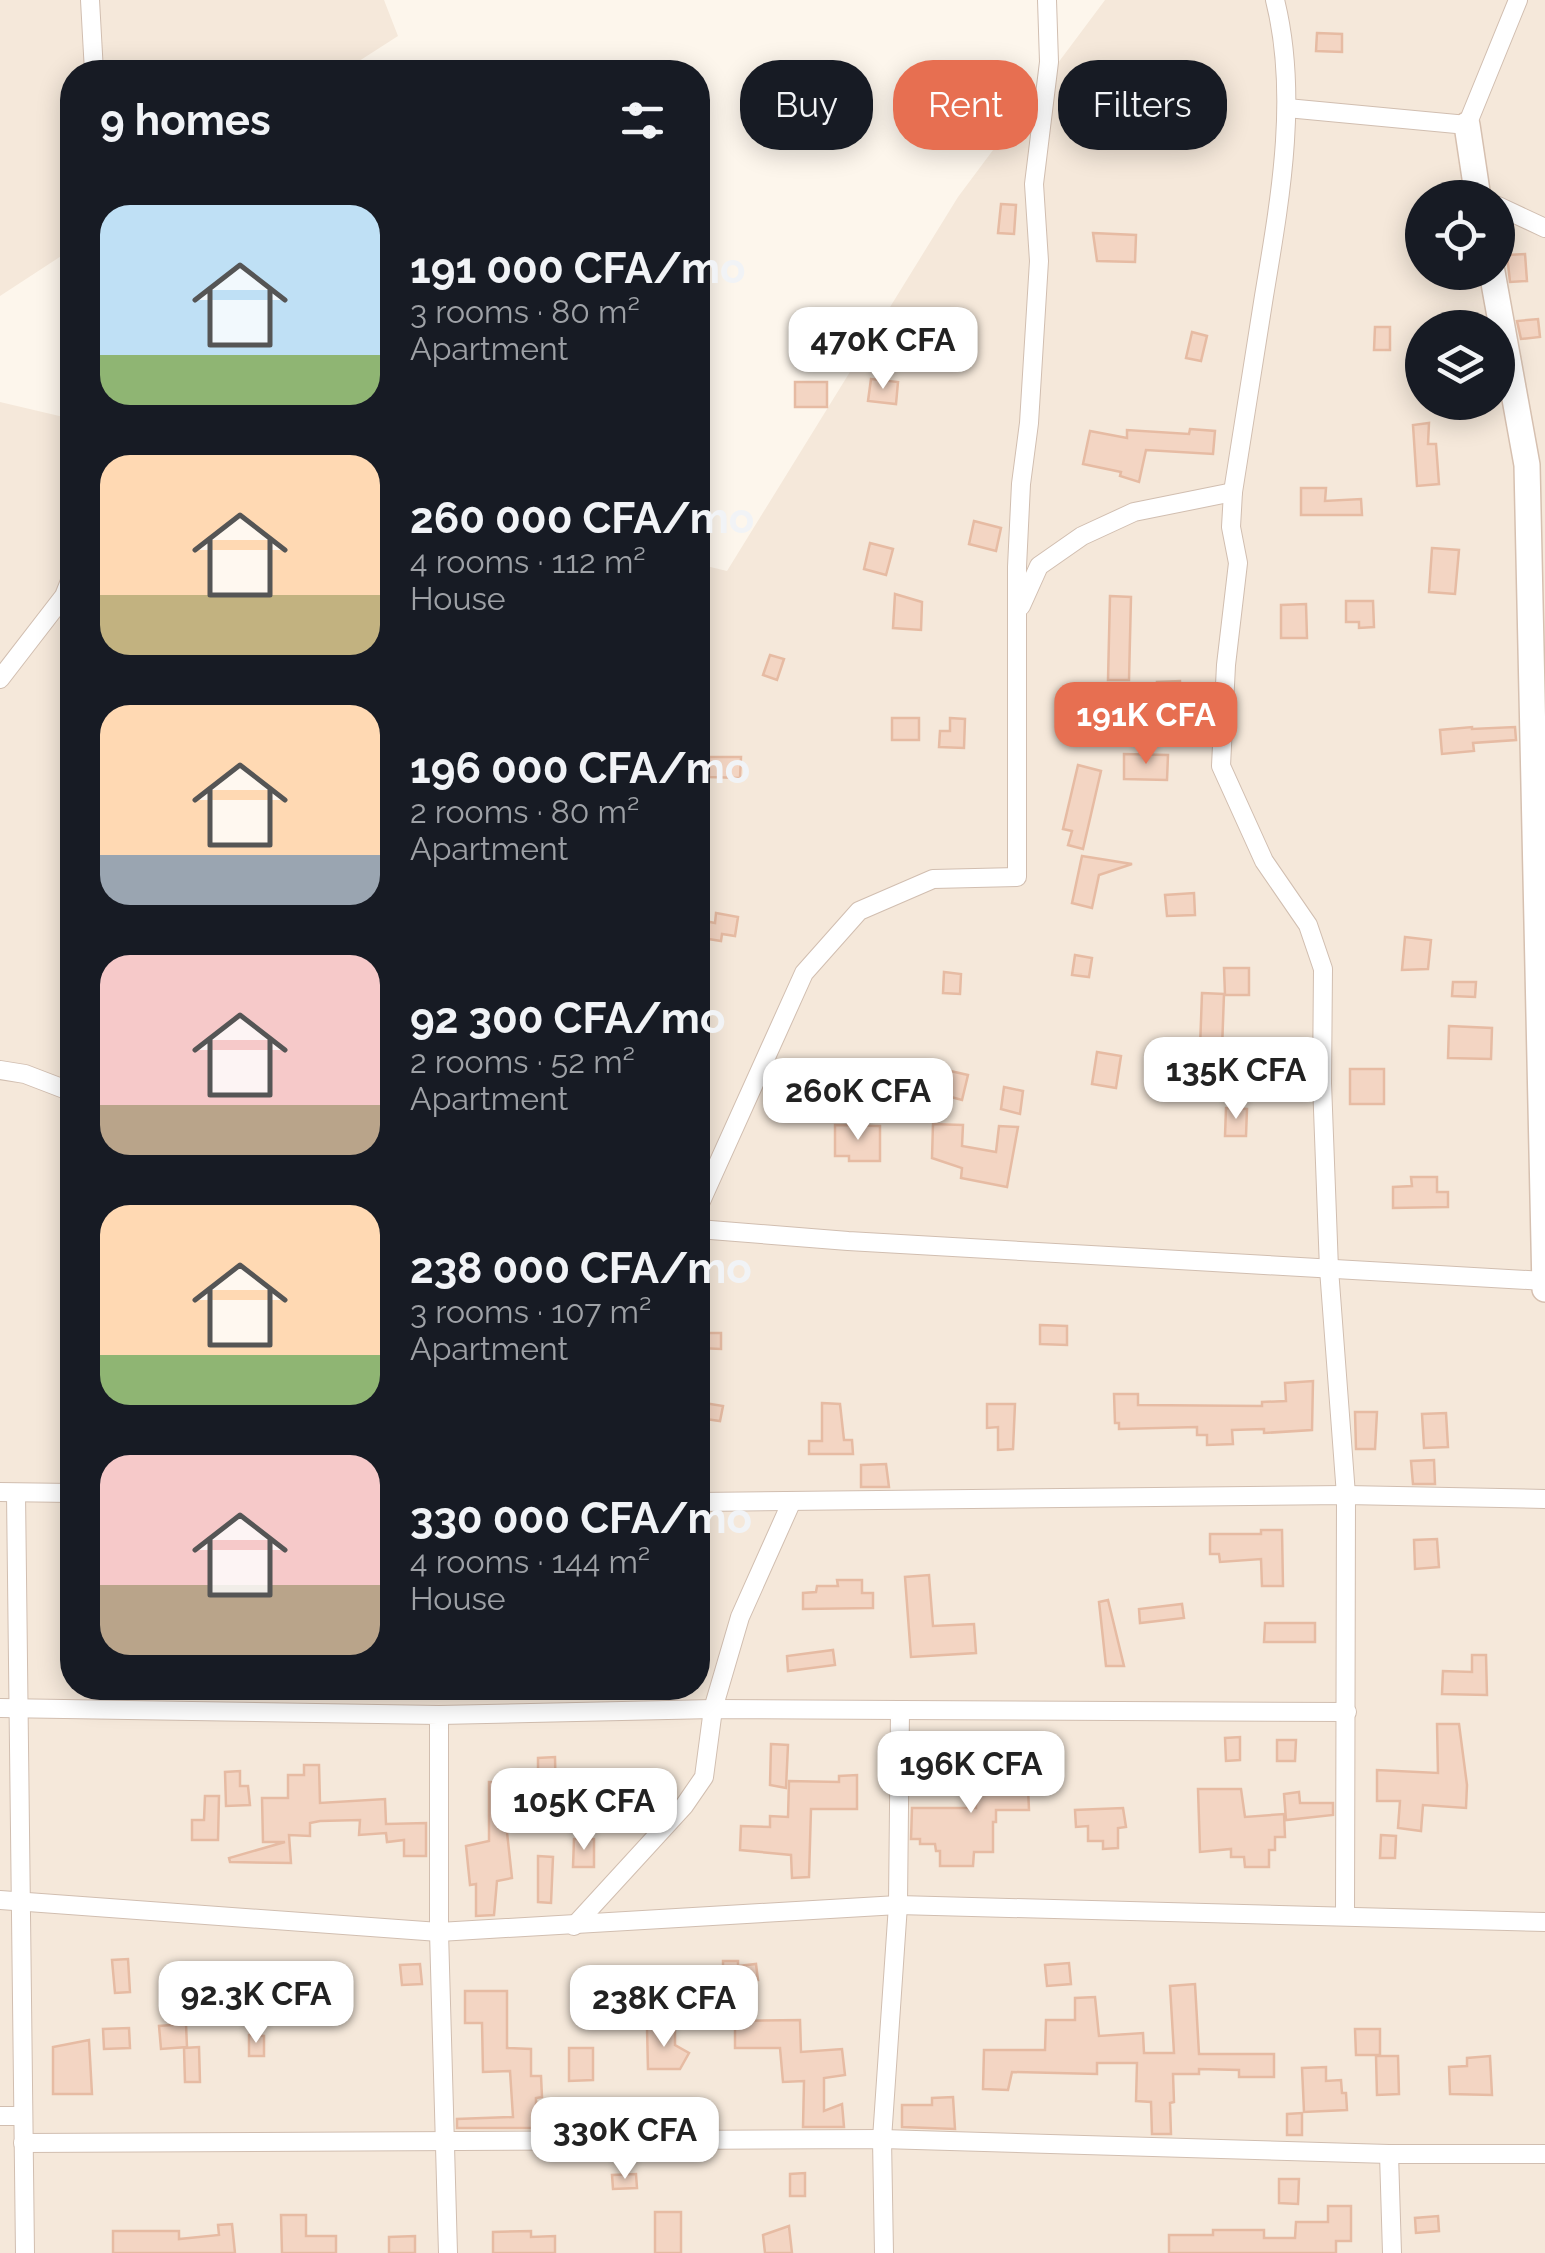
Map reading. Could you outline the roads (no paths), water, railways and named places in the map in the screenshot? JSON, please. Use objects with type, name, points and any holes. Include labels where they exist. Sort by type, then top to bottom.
[{"type":"street","points":[[90,0],[93,60]]},
{"type":"street","points":[[710,1181],[804,973],[859,912],[933,879],[1017,877],[1019,522],[1038,280],[1034,184],[1049,62],[1047,0]]},
{"type":"street","points":[[1275,0],[1285,52],[1287,108],[1274,237],[1233,492],[1231,527],[1238,563],[1226,665],[1222,766],[1264,860],[1308,925],[1323,969],[1322,1082],[1329,1269],[1346,1494],[1345,1916]]},
{"type":"street","points":[[1476,180],[1467,125],[1518,0]]},
{"type":"street","points":[[1287,108],[1467,125]]},
{"type":"street","points":[[1515,214],[1545,228]]},
{"type":"street","points":[[1495,290],[1527,465],[1538,606],[1545,1289]]},
{"type":"street","points":[[1018,696],[1018,611],[1039,566],[1082,536],[1134,512],[1233,492]]},
{"type":"street","points":[[0,679],[60,601]]},
{"type":"street","points":[[0,1070],[25,1074],[60,1087]]},
{"type":"street","points":[[710,1230],[1544,1281]]},
{"type":"street","points":[[26,2253],[10,1900],[8,1492],[60,1494]]},
{"type":"street","points":[[710,1502],[1346,1494],[1545,1499]]},
{"type":"street","points":[[574,1926],[684,1806],[704,1777],[713,1709],[740,1617],[792,1503]]},
{"type":"street","points":[[8,1708],[439,1715],[713,1709],[1347,1712]]},
{"type":"street","points":[[884,2253],[882,2139],[898,1905],[900,1710]]},
{"type":"street","points":[[439,1715],[439,1932],[448,2253]]},
{"type":"street","points":[[10,1900],[439,1932],[898,1905],[1545,1922]]},
{"type":"street","points":[[0,2116],[22,2116]]},
{"type":"street","points":[[22,2143],[882,2139],[1389,2154],[1545,2154]]},
{"type":"street","points":[[1389,2154],[1392,2253]]}]
